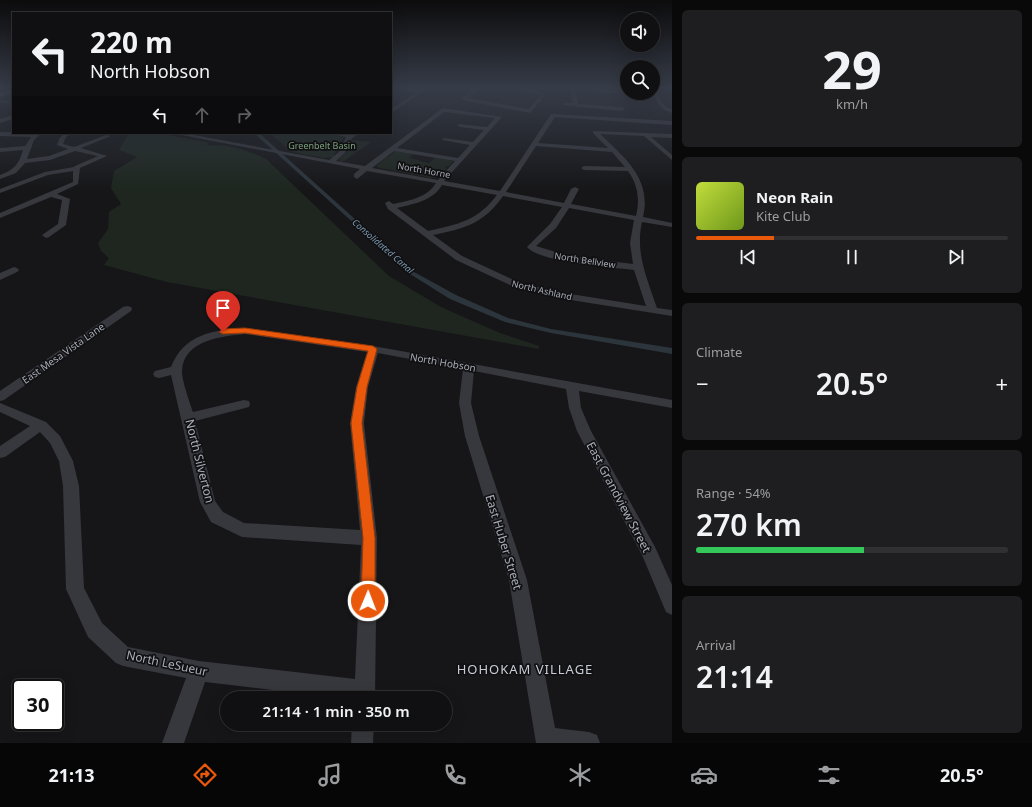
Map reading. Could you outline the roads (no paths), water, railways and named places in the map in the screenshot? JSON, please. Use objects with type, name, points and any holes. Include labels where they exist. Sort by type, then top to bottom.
[{"type":"street","points":[[357,177],[357,174],[428,122]]},
{"type":"street","points":[[440,182],[495,122]]},
{"type":"street","points":[[426,234],[453,228],[474,220],[490,209],[549,122]]},
{"type":"street","points":[[645,122],[672,123]]},
{"type":"street","points":[[460,125],[489,129]]},
{"type":"street","points":[[653,310],[639,268],[635,249],[642,198],[639,183],[631,169],[595,132],[672,136]]},
{"type":"street","points":[[2,136],[37,134]]},
{"type":"street","points":[[0,178],[19,167],[30,140],[37,134]]},
{"type":"street","points":[[0,191],[46,173],[77,169],[77,167],[104,156],[60,146],[62,136],[67,134]]},
{"type":"street","points":[[22,161],[50,158],[108,136],[100,134]]},
{"type":"street","name":"North Horne","points":[[180,134],[672,225]]},
{"type":"street","points":[[330,162],[342,152],[345,142],[354,134]]},
{"type":"street","points":[[646,135],[672,158]]},
{"type":"street","points":[[445,139],[475,144]]},
{"type":"street","points":[[534,144],[613,150]]},
{"type":"street","points":[[0,150],[28,148]]},
{"type":"street","points":[[392,149],[460,160]]},
{"type":"street","points":[[584,168],[631,169]]},
{"type":"street","points":[[0,216],[76,183],[77,169]]},
{"type":"street","name":"North Ashland","points":[[440,182],[427,195],[412,202],[390,204],[426,234],[459,258],[514,284],[558,295],[672,313]]},
{"type":"street","points":[[568,205],[575,189]]},
{"type":"street","points":[[46,235],[62,226],[66,199],[50,194]]},
{"type":"street","name":"North Bellview","points":[[568,205],[551,230],[531,247],[552,255],[639,268]]},
{"type":"street","points":[[0,210],[8,212]]},
{"type":"street","points":[[0,265],[14,270],[0,277]]},
{"type":"street","name":"East Mesa Vista Lane","points":[[0,397],[127,309]]},
{"type":"street","name":"North Hobson","points":[[176,370],[178,360],[189,347],[222,327],[373,349],[672,404]]},
{"type":"street","points":[[365,691],[369,538],[356,423],[362,387],[373,349]]},
{"type":"street","name":"East Huber Street","points":[[469,366],[465,403],[472,436],[518,580],[547,740]]},
{"type":"street","points":[[159,374],[176,370]]},
{"type":"street","name":"North Silverton","points":[[176,370],[189,418],[208,502],[217,517],[242,530],[369,538]]},
{"type":"street","name":"East Grandview Street","points":[[572,386],[575,408],[584,431],[649,552],[672,606]]},
{"type":"street","points":[[189,418],[244,404]]},
{"type":"street","name":"North LeSueur","points":[[0,407],[41,425],[55,440],[66,461],[71,486],[75,589],[95,630],[123,656],[199,670],[338,691]]},
{"type":"street","points":[[0,453],[41,425]]},
{"type":"street","points":[[173,743],[199,670]]},
{"type":"street","points":[[362,743],[363,731]]},
{"type":"street","points":[[547,740],[589,743]]},
{"type":"waterway","name":"Consolidated Canal","points":[[257,134],[412,273],[453,297],[505,320],[551,331],[672,351]]},
{"type":"district","name":"HOHOKAM VILLAGE","points":[[525,669]]},
{"type":"park label","name":"Greenbelt Basin","points":[[322,145]]}]
